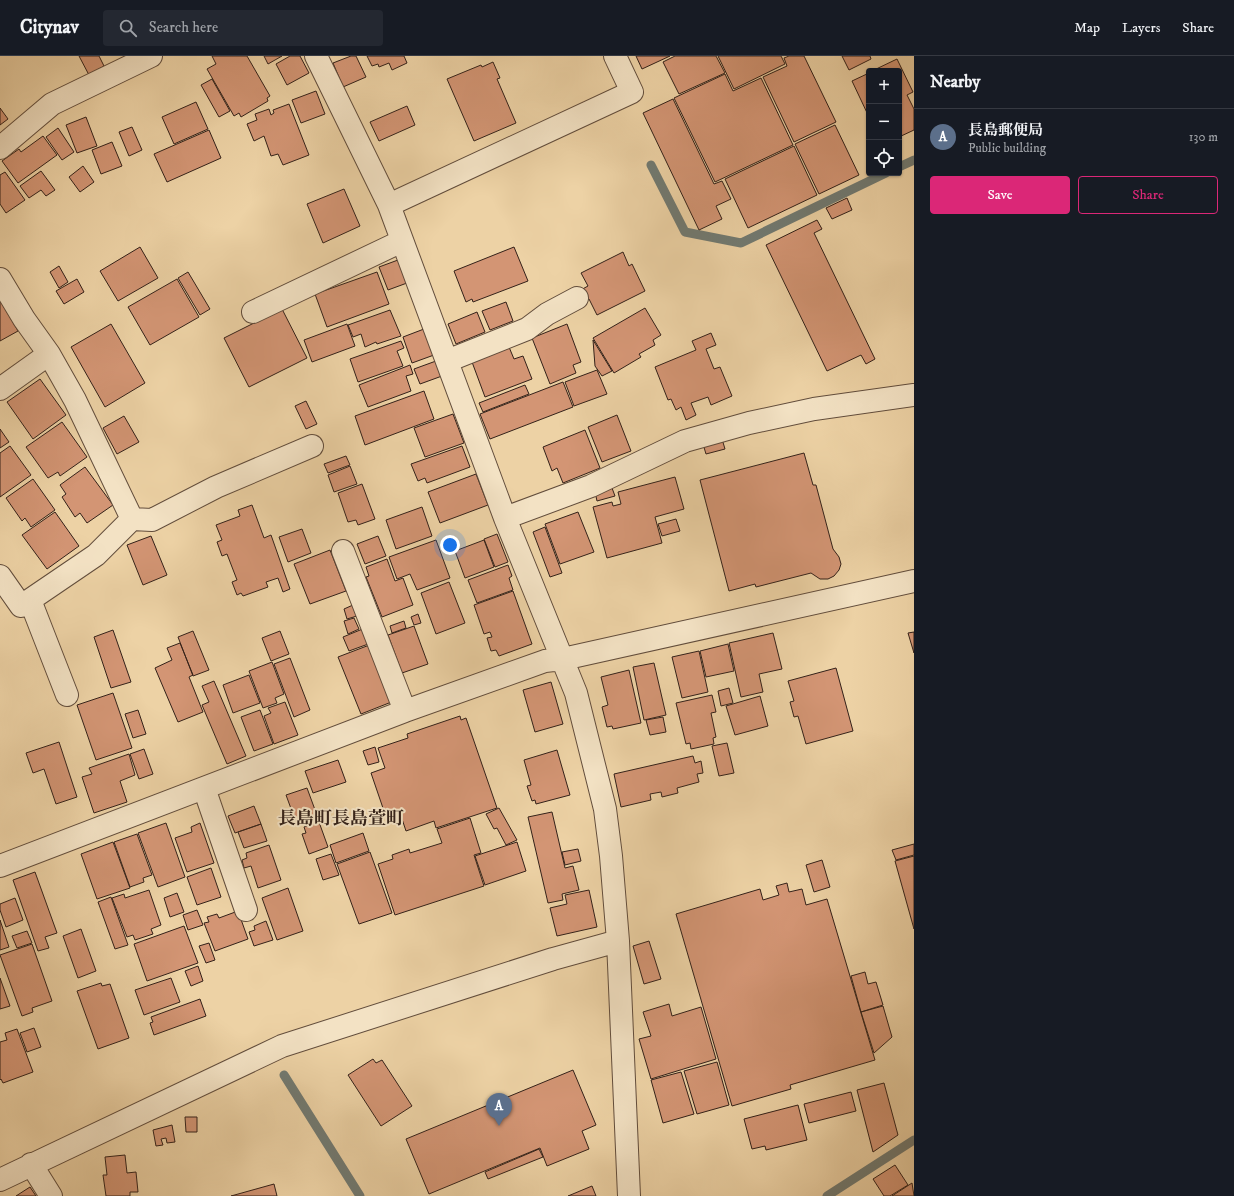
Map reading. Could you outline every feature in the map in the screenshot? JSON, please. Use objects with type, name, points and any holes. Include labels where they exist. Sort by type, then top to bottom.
[{"type":"street","points":[[0,148],[52,104],[152,56]]},
{"type":"street","points":[[316,56],[389,205],[505,518],[576,693],[605,809],[611,856],[618,941],[629,1196]]},
{"type":"street","points":[[389,205],[632,92],[615,56]]},
{"type":"street","points":[[253,312],[402,241]]},
{"type":"street","points":[[0,279],[24,319],[49,354],[75,400],[132,520]]},
{"type":"street","points":[[447,361],[526,329],[547,314],[577,298]]},
{"type":"street","points":[[0,389],[49,354]]},
{"type":"street","points":[[505,518],[591,486],[685,441],[749,423],[806,411],[914,395]]},
{"type":"street","points":[[0,576],[21,606],[96,555],[132,520],[152,520],[216,487],[312,446]]},
{"type":"street","points":[[343,551],[405,711]]},
{"type":"street","points":[[0,866],[405,711],[545,661],[563,659],[914,581]]},
{"type":"street","points":[[30,600],[67,695]]},
{"type":"street","points":[[204,788],[246,910]]},
{"type":"street","points":[[0,1180],[282,1046],[553,960],[618,941]]},
{"type":"street","points":[[31,1164],[51,1196]]},
{"type":"building","points":[[79,56],[99,56],[104,66],[89,75]]},
{"type":"building","points":[[212,56],[247,56],[270,96],[267,98],[268,101],[241,117],[239,113],[234,116],[207,69],[216,64]]},
{"type":"building","points":[[264,56],[282,56],[268,64]]},
{"type":"building","points":[[290,56],[300,56],[309,73],[287,85],[276,64]]},
{"type":"building","points":[[351,56],[356,56],[366,77],[343,87],[333,63]]},
{"type":"building","points":[[367,56],[404,56],[407,63],[392,70],[389,63],[379,67],[378,64],[372,66]]},
{"type":"building","points":[[636,56],[670,56],[642,69]]},
{"type":"building","points":[[675,56],[716,56],[725,73],[679,94],[663,62]]},
{"type":"building","points":[[718,56],[781,56],[785,64],[734,89]]},
{"type":"building","points":[[789,56],[804,56],[836,122],[794,142],[763,77],[787,66],[784,58]]},
{"type":"building","points":[[842,56],[870,56],[871,59],[849,70]]},
{"type":"building","points":[[897,59],[901,68],[878,68]]},
{"type":"building","points":[[493,62],[500,78],[497,79],[516,123],[474,141],[447,79],[481,65],[482,67]]},
{"type":"building","points":[[902,69],[913,92],[907,95],[914,109],[914,130],[902,136]]},
{"type":"building","points":[[725,74],[733,91],[761,78],[793,145],[715,182],[674,98]]},
{"type":"building","points":[[866,74],[866,111],[852,81]]},
{"type":"building","points":[[212,79],[230,111],[219,117],[201,85]]},
{"type":"building","points":[[316,91],[325,114],[301,123],[292,100]]},
{"type":"building","points":[[673,99],[714,184],[722,181],[731,199],[716,206],[722,219],[699,230],[643,113]]},
{"type":"building","points":[[196,102],[208,129],[174,144],[162,117]]},
{"type":"building","points":[[289,104],[309,155],[283,165],[278,154],[271,156],[264,136],[254,141],[247,124],[257,120],[255,114],[269,109],[271,115],[274,113],[273,110]]},
{"type":"building","points":[[407,106],[415,125],[379,141],[370,122]]},
{"type":"building","points":[[0,108],[8,119],[0,125]]},
{"type":"building","points":[[86,117],[97,146],[77,153],[66,125]]},
{"type":"building","points":[[835,125],[859,175],[819,194],[795,144]]},
{"type":"building","points":[[132,127],[142,150],[129,156],[119,132]]},
{"type":"building","points":[[58,128],[74,152],[62,160],[46,137]]},
{"type":"building","points":[[209,130],[221,158],[167,182],[154,154]]},
{"type":"building","points":[[43,136],[57,155],[18,183],[2,161],[19,149],[21,152]]},
{"type":"building","points":[[112,142],[122,166],[101,174],[92,150]]},
{"type":"building","points":[[794,146],[817,195],[748,228],[725,179]]},
{"type":"building","points":[[83,166],[94,182],[80,192],[69,177]]},
{"type":"building","points":[[41,171],[55,190],[46,196],[41,190],[29,198],[20,186]]},
{"type":"building","points":[[5,172],[25,200],[6,213],[0,204],[0,175]]},
{"type":"building","points":[[344,189],[360,226],[323,243],[307,204]]},
{"type":"building","points":[[847,198],[852,210],[832,219],[826,208]]},
{"type":"building","points":[[817,220],[822,229],[814,233],[875,359],[866,364],[861,355],[827,371],[766,245]]},
{"type":"building","points":[[140,247],[158,278],[118,301],[100,271]]},
{"type":"building","points":[[514,247],[528,281],[473,302],[472,299],[466,302],[454,271]]},
{"type":"building","points":[[623,252],[629,266],[632,264],[645,291],[597,315],[589,299],[585,301],[579,291],[588,286],[581,273]]},
{"type":"building","points":[[398,260],[407,283],[388,290],[379,267]]},
{"type":"building","points":[[59,266],[68,282],[59,288],[50,272]]},
{"type":"building","points":[[188,272],[210,309],[200,315],[178,278]]},
{"type":"building","points":[[377,272],[389,304],[327,327],[315,294]]},
{"type":"building","points":[[77,279],[84,292],[64,304],[56,291]]},
{"type":"building","points":[[177,279],[199,317],[150,345],[128,307]]},
{"type":"building","points":[[0,300],[18,331],[0,341]]},
{"type":"building","points":[[506,302],[513,321],[490,330],[482,311]]},
{"type":"building","points":[[645,308],[661,335],[653,340],[655,345],[639,354],[641,357],[614,373],[593,338]]},
{"type":"building","points":[[282,309],[307,358],[249,387],[224,338]]},
{"type":"building","points":[[390,310],[401,336],[377,344],[376,342],[365,347],[361,334],[353,337],[348,325]]},
{"type":"building","points":[[477,312],[485,332],[456,344],[448,324]]},
{"type":"building","points":[[111,324],[145,383],[105,407],[71,347]]},
{"type":"building","points":[[347,324],[355,346],[312,362],[304,340]]},
{"type":"building","points":[[567,324],[581,362],[573,365],[576,373],[550,384],[532,338]]},
{"type":"building","points":[[424,329],[434,355],[412,363],[403,337]]},
{"type":"building","points":[[711,333],[716,345],[706,349],[714,369],[720,367],[732,396],[711,405],[708,397],[691,403],[696,415],[686,420],[681,407],[676,410],[671,399],[668,400],[655,367],[696,350],[692,341]]},
{"type":"building","points":[[593,340],[612,371],[602,376],[595,366]]},
{"type":"building","points":[[401,341],[404,348],[397,351],[403,366],[358,382],[350,359]]},
{"type":"building","points":[[509,347],[514,359],[523,356],[532,379],[485,397],[472,362]]},
{"type":"building","points":[[436,361],[442,376],[420,384],[414,369]]},
{"type":"building","points":[[410,365],[413,374],[406,376],[411,391],[368,407],[359,385]]},
{"type":"building","points":[[597,370],[607,394],[574,406],[565,382]]},
{"type":"building","points":[[40,379],[66,415],[33,439],[7,402]]},
{"type":"building","points":[[563,382],[573,407],[490,439],[480,414]]},
{"type":"building","points":[[525,385],[529,394],[483,412],[479,403]]},
{"type":"building","points":[[424,391],[434,419],[365,445],[355,416]]},
{"type":"building","points":[[306,401],[317,424],[306,429],[295,406]]},
{"type":"building","points":[[453,414],[464,443],[425,457],[414,428]]},
{"type":"building","points":[[617,415],[631,451],[602,462],[588,427]]},
{"type":"building","points":[[124,416],[139,442],[117,454],[103,428]]},
{"type":"building","points":[[62,422],[87,457],[60,476],[58,472],[48,478],[26,447]]},
{"type":"building","points":[[0,429],[9,442],[0,448]]},
{"type":"building","points":[[585,430],[600,468],[563,483],[557,468],[552,471],[543,447]]},
{"type":"building","points":[[722,439],[725,449],[706,454],[703,444]]},
{"type":"building","points":[[10,446],[31,475],[0,497],[0,453]]},
{"type":"building","points":[[462,446],[470,467],[427,483],[425,478],[418,481],[411,464]]},
{"type":"building","points":[[804,453],[813,485],[816,485],[833,549],[839,557],[841,564],[839,570],[834,576],[828,579],[820,579],[811,573],[756,587],[755,584],[729,591],[700,480]]},
{"type":"building","points":[[346,456],[350,465],[328,473],[324,464]]},
{"type":"building","points":[[350,466],[357,484],[334,492],[328,475]]},
{"type":"building","points":[[85,467],[113,505],[87,523],[80,513],[75,517],[62,497],[66,494],[60,485]]},
{"type":"building","points":[[476,474],[488,505],[440,523],[428,492]]},
{"type":"building","points":[[675,477],[684,509],[655,517],[662,543],[607,558],[593,507],[612,502],[613,506],[621,504],[618,492]]},
{"type":"building","points":[[33,479],[55,510],[31,527],[25,518],[22,521],[6,498]]},
{"type":"building","points":[[362,484],[375,519],[358,525],[356,520],[348,522],[338,493]]},
{"type":"building","points":[[612,488],[615,496],[597,501],[595,492]]},
{"type":"building","points":[[252,505],[264,538],[271,535],[290,589],[283,592],[278,578],[266,582],[268,587],[243,596],[241,593],[237,595],[232,582],[237,580],[227,554],[222,556],[217,542],[222,540],[216,525],[240,516],[238,510]]},
{"type":"building","points":[[422,507],[432,536],[396,549],[386,520]]},
{"type":"building","points":[[55,512],[79,546],[47,569],[22,535]]},
{"type":"building","points":[[578,512],[594,552],[560,564],[545,524]]},
{"type":"building","points":[[676,519],[680,531],[662,536],[658,524]]},
{"type":"building","points":[[545,527],[562,573],[550,577],[533,532]]},
{"type":"building","points":[[302,529],[311,553],[288,562],[279,537]]},
{"type":"building","points":[[497,534],[508,562],[495,567],[484,539]]},
{"type":"building","points":[[151,536],[167,575],[143,585],[127,545]]},
{"type":"building","points":[[378,536],[386,556],[365,564],[357,544]]},
{"type":"building","points":[[436,540],[450,578],[417,590],[410,574],[397,579],[389,557]]},
{"type":"building","points":[[484,540],[494,567],[465,578],[455,551]]},
{"type":"building","points":[[330,550],[346,591],[310,604],[294,564]]},
{"type":"building","points":[[387,559],[395,581],[403,578],[413,605],[382,617],[366,577],[369,576],[366,567]]},
{"type":"building","points":[[508,565],[512,576],[509,578],[513,590],[477,603],[468,580]]},
{"type":"building","points":[[449,582],[465,623],[436,634],[421,593]]},
{"type":"building","points":[[513,591],[532,644],[499,656],[496,650],[491,651],[487,638],[492,637],[490,632],[484,634],[474,605]]},
{"type":"building","points":[[353,605],[357,616],[347,619],[344,609]]},
{"type":"building","points":[[418,614],[421,623],[414,625],[411,617]]},
{"type":"building","points":[[354,618],[359,629],[348,634],[344,621]]},
{"type":"building","points":[[404,621],[406,628],[392,633],[390,626]]},
{"type":"building","points":[[414,626],[428,664],[402,673],[388,635]]},
{"type":"building","points":[[365,628],[371,643],[349,651],[343,637]]},
{"type":"building","points":[[113,630],[131,682],[111,688],[94,637]]},
{"type":"building","points":[[193,631],[209,670],[193,676],[178,637]]},
{"type":"building","points":[[280,631],[289,654],[271,661],[262,638]]},
{"type":"building","points":[[914,632],[914,653],[908,633]]},
{"type":"building","points":[[773,633],[782,669],[759,674],[763,692],[741,697],[729,643]]},
{"type":"building","points":[[180,643],[193,675],[189,677],[203,712],[178,722],[155,668],[172,660],[167,648]]},
{"type":"building","points":[[372,644],[394,701],[361,714],[338,657]]},
{"type":"building","points":[[728,644],[734,671],[706,677],[700,651]]},
{"type":"building","points":[[699,651],[708,692],[682,698],[672,657]]},
{"type":"building","points":[[290,658],[310,710],[294,717],[274,664]]},
{"type":"building","points":[[272,662],[284,694],[275,698],[277,703],[263,708],[249,671]]},
{"type":"building","points":[[654,663],[666,715],[644,720],[633,667]]},
{"type":"building","points":[[836,668],[853,731],[806,744],[798,716],[794,717],[790,702],[794,701],[788,681]]},
{"type":"building","points":[[629,670],[641,723],[613,729],[612,726],[607,727],[602,707],[608,705],[601,677]]},
{"type":"building","points":[[249,675],[260,703],[233,713],[223,685]]},
{"type":"building","points":[[214,681],[246,756],[227,764],[202,705],[209,702],[202,686]]},
{"type":"building","points":[[551,682],[563,724],[535,732],[523,690]]},
{"type":"building","points":[[729,688],[733,703],[721,706],[718,691]]},
{"type":"building","points":[[113,693],[132,748],[96,760],[77,705]]},
{"type":"building","points":[[712,695],[716,712],[711,713],[716,737],[713,738],[714,744],[691,749],[690,743],[686,744],[676,703]]},
{"type":"building","points":[[760,696],[768,726],[735,735],[726,706]]},
{"type":"building","points":[[285,702],[298,735],[274,744],[264,716],[271,713],[268,708]]},
{"type":"building","points":[[138,710],[146,734],[133,738],[125,714]]},
{"type":"building","points":[[260,710],[273,744],[254,751],[241,717]]},
{"type":"building","points":[[460,716],[461,720],[466,718],[497,808],[436,828],[434,821],[406,831],[399,810],[385,814],[371,773],[385,768],[378,748],[408,738],[407,734]]},
{"type":"building","points":[[663,717],[666,732],[650,735],[646,720]]},
{"type":"building","points":[[59,742],[77,797],[56,804],[44,769],[33,773],[26,753]]},
{"type":"building","points":[[727,743],[734,773],[719,776],[712,746]]},
{"type":"building","points":[[375,747],[379,762],[368,765],[363,751]]},
{"type":"building","points":[[144,749],[153,774],[139,779],[130,754]]},
{"type":"building","points":[[557,750],[570,795],[536,804],[535,800],[532,801],[527,786],[531,785],[524,760]]},
{"type":"building","points":[[129,754],[135,775],[120,781],[127,802],[94,813],[82,777],[92,774],[89,768]]},
{"type":"building","points":[[693,756],[695,763],[701,761],[703,773],[697,774],[699,782],[677,788],[678,793],[662,797],[661,792],[650,794],[651,800],[621,807],[614,774]]},
{"type":"building","points":[[338,760],[346,782],[313,793],[305,771]]},
{"type":"building","points":[[307,788],[318,818],[297,825],[286,795]]},
{"type":"building","points":[[254,806],[261,824],[235,833],[228,816]]},
{"type":"building","points":[[499,808],[517,840],[506,845],[497,828],[494,829],[486,814]]},
{"type":"building","points":[[552,812],[565,868],[573,866],[579,890],[562,894],[563,900],[548,903],[528,817]]},
{"type":"building","points":[[470,818],[481,853],[474,855],[484,886],[395,915],[378,864],[393,859],[392,855],[409,849],[410,853],[442,843],[437,829]]},
{"type":"building","points":[[319,822],[328,847],[309,854],[302,834],[306,833],[304,827]]},
{"type":"building","points":[[166,823],[185,877],[158,887],[138,833]]},
{"type":"building","points":[[200,823],[214,863],[187,872],[175,838],[192,832],[191,827]]},
{"type":"building","points":[[261,824],[267,841],[244,848],[238,832]]},
{"type":"building","points":[[363,833],[369,851],[336,863],[330,845]]},
{"type":"building","points":[[137,834],[152,875],[143,878],[144,882],[130,887],[114,842]]},
{"type":"building","points":[[113,842],[130,888],[97,899],[81,854]]},
{"type":"building","points":[[517,842],[526,871],[485,885],[475,856]]},
{"type":"building","points":[[914,844],[914,855],[896,860],[892,850]]},
{"type":"building","points":[[269,845],[281,880],[258,888],[251,866],[244,868],[242,860],[247,858],[246,853]]},
{"type":"building","points":[[578,849],[581,861],[565,865],[562,852]]},
{"type":"building","points":[[370,852],[392,913],[359,924],[337,864]]},
{"type":"building","points":[[331,854],[339,875],[323,880],[316,859]]},
{"type":"building","points":[[914,856],[914,929],[895,861]]},
{"type":"building","points":[[822,860],[830,887],[814,892],[806,865]]},
{"type":"building","points":[[211,868],[221,897],[197,905],[187,877]]},
{"type":"building","points":[[35,872],[57,933],[45,937],[49,948],[38,951],[13,880]]},
{"type":"building","points":[[787,883],[789,892],[802,889],[806,905],[827,899],[875,1060],[790,1085],[791,1089],[732,1106],[676,914],[760,889],[763,900],[779,895],[776,886]]},
{"type":"building","points":[[288,888],[303,931],[277,940],[262,898]]},
{"type":"building","points":[[149,890],[161,925],[151,929],[153,934],[135,940],[133,935],[127,937],[112,898],[124,894],[125,898]]},
{"type":"building","points":[[589,890],[597,927],[557,936],[550,908],[567,904],[565,895]]},
{"type":"building","points":[[177,893],[184,912],[170,917],[164,898]]},
{"type":"building","points":[[111,897],[128,945],[115,949],[98,902]]},
{"type":"building","points":[[15,898],[23,920],[6,927],[0,910],[0,904]]},
{"type":"building","points":[[197,910],[203,925],[188,930],[183,915]]},
{"type":"building","points":[[238,911],[248,939],[215,951],[204,923],[209,922],[207,917],[217,914],[219,918]]},
{"type":"building","points":[[0,920],[9,947],[0,950]]},
{"type":"building","points":[[266,921],[273,940],[254,946],[249,932],[255,930],[254,926]]},
{"type":"building","points":[[184,926],[198,963],[147,981],[134,944]]},
{"type":"building","points":[[81,929],[96,971],[78,978],[63,936]]},
{"type":"building","points":[[27,931],[32,943],[17,948],[12,936]]},
{"type":"building","points":[[649,941],[661,979],[644,984],[633,946]]},
{"type":"building","points":[[209,943],[215,960],[206,963],[199,946]]},
{"type":"building","points":[[32,944],[52,1001],[32,1008],[33,1012],[22,1016],[0,955]]},
{"type":"building","points":[[198,966],[203,981],[191,986],[185,971]]},
{"type":"building","points":[[865,972],[868,984],[876,982],[883,1005],[861,1012],[851,976]]},
{"type":"building","points":[[0,978],[10,1006],[0,1009]]},
{"type":"building","points":[[171,978],[180,1002],[144,1015],[135,990]]},
{"type":"building","points":[[101,983],[102,986],[110,984],[129,1038],[98,1049],[77,991]]},
{"type":"building","points":[[200,999],[206,1016],[154,1035],[150,1023],[153,1022],[151,1017]]},
{"type":"building","points":[[669,1004],[672,1016],[701,1007],[716,1059],[651,1079],[639,1039],[651,1036],[643,1012]]},
{"type":"building","points":[[883,1006],[892,1037],[874,1053],[861,1012]]},
{"type":"building","points":[[34,1028],[41,1047],[27,1052],[20,1033]]},
{"type":"building","points":[[17,1029],[33,1072],[3,1083],[1,1079],[0,1080],[0,1042],[7,1040],[5,1033]]},
{"type":"building","points":[[373,1059],[376,1063],[382,1060],[412,1106],[381,1126],[348,1075]]},
{"type":"building","points":[[717,1062],[729,1105],[697,1114],[684,1071]]},
{"type":"building","points":[[573,1070],[596,1125],[582,1131],[589,1149],[547,1166],[540,1148],[429,1194],[406,1139]]},
{"type":"building","points":[[681,1072],[694,1114],[663,1123],[651,1080]]},
{"type":"building","points":[[884,1083],[898,1135],[873,1152],[857,1090]]},
{"type":"building","points":[[851,1092],[856,1111],[809,1123],[804,1104]]},
{"type":"building","points":[[798,1105],[807,1140],[766,1150],[765,1146],[752,1149],[744,1119]]},
{"type":"building","points":[[185,1117],[197,1117],[197,1132],[186,1132]]},
{"type":"building","points":[[172,1125],[175,1142],[167,1143],[166,1138],[161,1139],[163,1145],[156,1146],[153,1130]]},
{"type":"building","points":[[539,1149],[543,1157],[488,1179],[485,1172]]},
{"type":"building","points":[[125,1155],[127,1173],[136,1172],[138,1192],[130,1192],[130,1196],[106,1196],[103,1175],[107,1175],[105,1157]]},
{"type":"building","points":[[895,1165],[908,1185],[890,1196],[884,1196],[873,1179]]},
{"type":"building","points":[[912,1183],[914,1196],[892,1196]]},
{"type":"building","points":[[274,1184],[277,1196],[231,1196]]},
{"type":"building","points":[[592,1186],[596,1196],[568,1196]]},
{"type":"building","points":[[30,1187],[36,1196],[16,1196]]},
{"type":"waterway","points":[[902,166],[914,160]]},
{"type":"waterway","points":[[651,165],[685,232],[741,243],[880,176]]},
{"type":"waterway","points":[[284,1075],[360,1196]]},
{"type":"waterway","points":[[827,1196],[914,1140]]},
{"type":"place","name":"長島郵便局","points":[[499,1126]]},
{"type":"district","name":"長島町長島萱町","points":[[341,819]]}]
